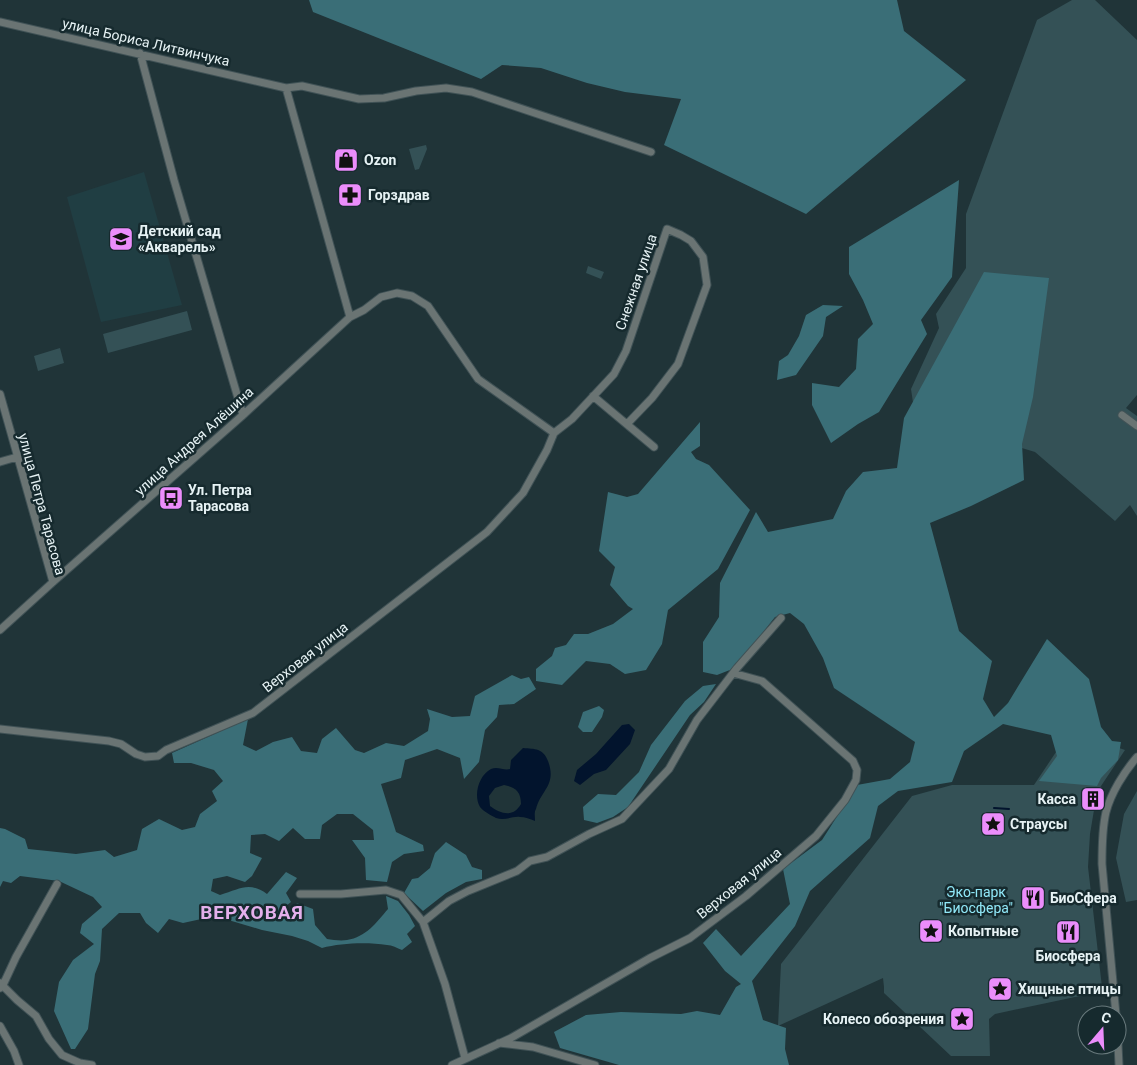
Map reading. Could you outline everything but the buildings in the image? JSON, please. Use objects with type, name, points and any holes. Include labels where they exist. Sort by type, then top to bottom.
[{"type":"street","name":"улица Бориса Литвинчука","points":[[0,22],[286,88],[302,86],[359,99],[384,98],[416,91],[446,88],[472,92],[651,152]]},
{"type":"street","points":[[140,53],[174,180],[243,415]]},
{"type":"street","points":[[286,88],[350,318]]},
{"type":"street","name":"Снежная улица","points":[[554,433],[572,419],[614,374],[626,350],[668,229],[691,241],[703,258],[707,285],[678,364],[652,398],[627,424]]},
{"type":"street","name":"улица Андрея Алёшина","points":[[53,582],[350,318],[381,297],[396,293],[412,296],[428,306],[478,379],[554,433]]},
{"type":"street","name":"улица Петра Тарасова","points":[[0,394],[53,582],[0,630]]},
{"type":"street","points":[[593,396],[654,447]]},
{"type":"street","points":[[1122,415],[1137,426]]},
{"type":"street","name":"Верховая улица","points":[[0,729],[109,740],[121,744],[136,754],[145,757],[158,756],[166,750],[253,713],[487,532],[523,493],[547,450],[554,433]]},
{"type":"street","points":[[0,462],[17,457]]},
{"type":"street","points":[[423,922],[449,901],[468,891],[517,871],[530,861],[547,857],[589,834],[622,819],[670,769],[697,720],[733,673],[781,618]]},
{"type":"street","name":"Верховая улица","points":[[452,1065],[512,1038],[650,958],[690,938],[746,896],[816,836],[845,800],[856,780],[857,770],[853,761],[762,681],[733,673]]},
{"type":"street","points":[[1115,1005],[1102,864],[1102,844],[1106,812],[1113,793],[1137,757]]},
{"type":"street","points":[[57,884],[1,985],[36,1016],[49,1039],[62,1055],[80,1063],[92,1065]]},
{"type":"street","points":[[300,894],[341,894],[386,890],[401,896],[423,922],[444,984],[465,1058]]},
{"type":"street","points":[[0,1026],[14,1051],[19,1065]]},
{"type":"street","points":[[499,1043],[533,1047],[595,1065]]},
{"type":"shaded area","points":[[309,0],[897,0],[904,31],[966,80],[806,214],[664,145],[681,99],[625,92],[587,83],[541,68],[502,65],[481,79],[313,12]]},
{"type":"shaded area","name":"Детский сад «Акварель»","points":[[144,172],[182,305],[101,322],[67,197]]},
{"type":"shaded area","points":[[959,180],[952,277],[921,320],[927,334],[879,412],[831,443],[812,405],[812,383],[839,387],[856,369],[858,339],[873,324],[849,274],[849,247]]},
{"type":"shaded area","points":[[984,272],[1049,278],[1033,397],[1022,444],[1024,480],[971,506],[930,523],[959,631],[992,661],[983,699],[994,717],[1008,703],[1047,639],[1089,679],[1101,727],[1112,741],[1121,742],[1118,760],[1101,778],[1097,786],[1039,781],[1057,756],[1051,735],[1003,724],[964,751],[952,782],[898,791],[878,806],[870,838],[810,891],[795,926],[752,981],[763,1020],[786,1028],[785,1049],[789,1065],[619,1065],[560,1048],[554,1032],[586,1015],[621,1012],[681,1014],[697,1011],[720,1015],[736,987],[741,984],[725,971],[703,943],[716,929],[741,956],[790,904],[783,869],[822,840],[857,785],[890,779],[910,762],[915,742],[834,688],[823,658],[804,624],[790,613],[775,617],[735,668],[717,675],[703,672],[703,642],[719,617],[720,583],[756,512],[768,532],[833,519],[846,491],[863,472],[897,468],[904,418]]},
{"type":"shaded area","points":[[823,305],[843,306],[826,317],[823,336],[796,375],[777,380],[779,361],[788,355],[799,336],[806,315]]},
{"type":"shaded area","points":[[700,422],[700,446],[691,452],[696,459],[709,465],[750,510],[718,569],[668,610],[662,644],[646,670],[625,674],[610,664],[586,661],[562,685],[536,681],[536,669],[552,656],[555,648],[566,645],[574,634],[588,634],[613,624],[633,609],[628,606],[610,585],[615,567],[599,551],[608,492],[627,497],[638,494]]},
{"type":"shaded area","points":[[512,675],[521,679],[529,677],[536,689],[514,704],[499,705],[497,717],[485,730],[479,762],[464,779],[460,758],[437,749],[405,760],[401,778],[381,784],[396,832],[423,845],[424,851],[404,854],[392,862],[387,882],[366,880],[365,858],[352,840],[374,840],[373,830],[353,814],[337,814],[322,825],[320,839],[305,839],[293,828],[279,841],[265,834],[251,835],[250,853],[262,858],[252,876],[245,882],[227,876],[213,879],[211,891],[220,895],[244,887],[255,888],[267,894],[286,872],[297,878],[286,893],[291,902],[281,910],[288,918],[297,903],[313,909],[315,925],[327,939],[334,940],[354,938],[370,929],[388,909],[386,896],[398,901],[409,915],[415,926],[407,934],[412,942],[402,950],[391,946],[371,944],[346,944],[322,948],[292,936],[262,930],[215,916],[183,923],[169,919],[158,933],[146,923],[140,913],[119,913],[102,929],[100,961],[95,974],[88,1029],[75,1049],[71,1049],[54,1011],[59,982],[73,960],[94,944],[80,933],[82,924],[102,907],[93,897],[59,881],[20,876],[11,883],[3,881],[0,887],[0,828],[25,839],[28,849],[76,854],[105,850],[114,857],[137,850],[142,829],[159,819],[182,830],[195,827],[200,814],[217,801],[212,791],[223,781],[214,770],[191,763],[174,763],[172,753],[248,719],[243,745],[256,751],[273,742],[292,737],[301,751],[317,753],[322,739],[336,728],[355,750],[364,753],[386,743],[404,746],[428,731],[430,719],[427,709],[452,717],[470,716],[475,696]]},
{"type":"shaded area","points":[[716,684],[704,702],[690,715],[628,807],[613,817],[597,823],[584,820],[583,807],[598,794],[616,795],[639,772],[651,745],[685,701],[703,686]]},
{"type":"shaded area","points":[[599,706],[604,710],[602,717],[592,732],[583,732],[578,727],[583,712]]},
{"type":"shaded area","points":[[629,724],[635,730],[630,744],[606,770],[594,774],[580,785],[574,781],[577,770],[596,754],[622,725]]},
{"type":"shaded area","points":[[523,748],[541,751],[548,761],[551,776],[535,810],[535,821],[522,817],[496,818],[481,809],[478,802],[477,791],[483,776],[494,768],[510,769],[511,760]],"holes":[[[504,785],[514,788],[519,793],[521,804],[511,813],[503,813],[490,806],[489,796],[495,788]]]},
{"type":"shaded area","points":[[446,842],[466,855],[472,867],[482,870],[482,879],[466,882],[446,893],[423,911],[404,893],[412,879],[418,878],[430,868],[435,853]]},
{"type":"green space","points":[[1072,0],[1095,0],[1137,40],[1137,395],[1126,408],[1137,416],[1137,516],[1130,505],[1115,521],[1035,452],[915,416],[911,389],[939,328],[936,314],[966,268],[966,214],[1037,20]]},
{"type":"green space","points":[[426,145],[427,149],[419,169],[415,170],[409,149]]},
{"type":"green space","points":[[588,266],[604,272],[601,279],[586,273]]},
{"type":"green space","points":[[187,311],[192,330],[108,353],[103,334]]},
{"type":"green space","points":[[60,348],[64,363],[38,371],[34,356]]},
{"type":"green space","name":"Эко-парк \"Биосфера\"","points":[[1070,731],[1125,750],[1097,792],[1090,834],[1088,867],[1102,987],[1099,988],[1100,994],[1075,997],[995,1014],[989,1019],[990,1056],[951,1056],[884,993],[883,978],[778,1026],[781,964],[912,796],[952,785],[1034,785]]},
{"type":"green space","points":[[1137,791],[1137,900],[1126,902],[1116,858],[1124,814]]},
{"type":"waterway","points":[[994,808],[1009,809]]},
{"type":"place","name":"Ozon","points":[[346,160]]},
{"type":"place","name":"Горздрав","points":[[350,195]]},
{"type":"place","name":"Детский сад «Акварель»","points":[[121,239]]},
{"type":"place","name":"Ул. Петра Тарасова","points":[[171,498]]},
{"type":"place","name":"Касса","points":[[1093,799]]},
{"type":"place","name":"Страусы","points":[[993,824]]},
{"type":"place","name":"БиоСфера","points":[[1033,898]]},
{"type":"place","name":"Копытные","points":[[931,931]]},
{"type":"place","name":"Биосфера","points":[[1068,932]]},
{"type":"place","name":"Хищные птицы","points":[[1000,989]]},
{"type":"place","name":"Колесо обозрения","points":[[962,1019]]},
{"type":"district","name":"ВЕРХОВАЯ","points":[[252,912]]}]
